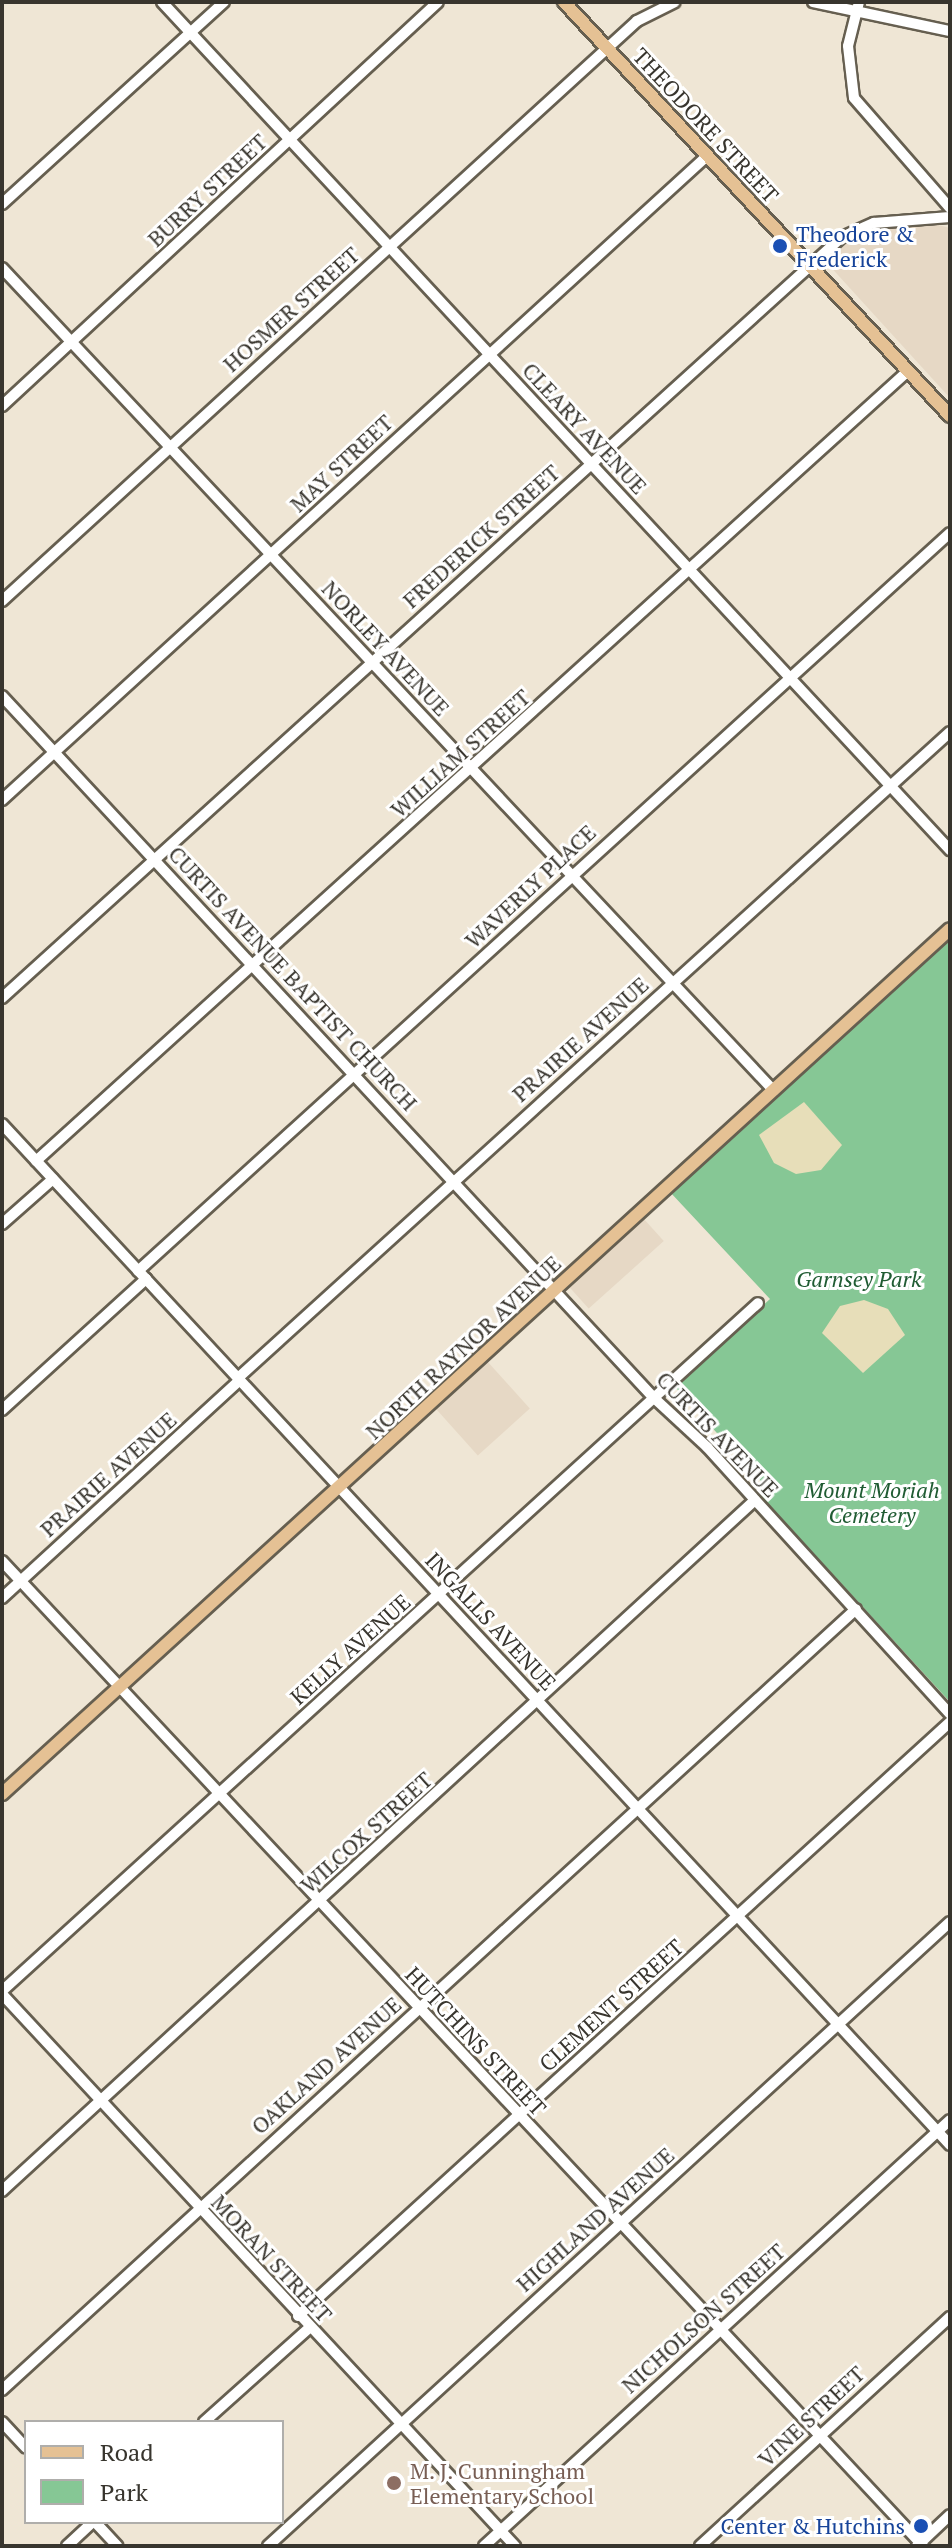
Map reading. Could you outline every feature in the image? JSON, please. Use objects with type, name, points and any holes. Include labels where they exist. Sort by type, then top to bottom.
[{"type":"main road","name":"THEODORE STREET","points":[[564,2],[950,416]]},
{"type":"main road","name":"NORTH RAYNOR AVENUE","points":[[2,1794],[950,929]]},
{"type":"street","name":"CLEARY AVENUE","points":[[162,2],[950,850]]},
{"type":"street","points":[[2,204],[224,2]]},
{"type":"street","name":"BURRY STREET","points":[[2,406],[438,2]]},
{"type":"street","name":"HOSMER STREET","points":[[2,601],[637,21],[675,2]]},
{"type":"street","points":[[813,2],[857,7],[950,31]]},
{"type":"street","points":[[857,7],[848,46],[854,98],[950,208]]},
{"type":"street","name":"MAY STREET","points":[[2,800],[707,156]]},
{"type":"street","name":"FREDERICK STREET","points":[[2,998],[842,237],[874,223],[950,217]]},
{"type":"street","name":"NORLEY AVENUE","points":[[2,268],[774,1091]]},
{"type":"street","name":"WILLIAM STREET","points":[[36,1161],[908,371]]},
{"type":"street","name":"WAVERLY PLACE","points":[[2,1410],[571,874],[950,533]]},
{"type":"street","name":"CURTIS AVENUE BAPTIST CHURCH","points":[[2,696],[554,1288]]},
{"type":"street","name":"PRAIRIE AVENUE","points":[[2,1598],[455,1180],[950,732]]},
{"type":"street","name":"INGALLS AVENUE","points":[[2,1124],[950,2145]]},
{"type":"street","points":[[2,1224],[53,1179]]},
{"type":"street","name":"CURTIS AVENUE","points":[[554,1288],[653,1397],[755,1500],[950,1714]]},
{"type":"street","name":"KELLY AVENUE","points":[[2,1992],[758,1303]]},
{"type":"street","name":"WILCOX STREET","points":[[2,2191],[539,1702],[755,1500]]},
{"type":"street","name":"HUTCHINS STREET","points":[[2,1561],[920,2545]]},
{"type":"street","name":"OAKLAND AVENUE","points":[[2,2390],[856,1609]]},
{"type":"street","name":"CLEMENT STREET","points":[[298,2316],[950,1722]]},
{"type":"street","name":"HIGHLAND AVENUE","points":[[268,2546],[950,1922]]},
{"type":"street","name":"MORAN STREET","points":[[2,1992],[309,2328],[515,2546]]},
{"type":"street","name":"NICHOLSON STREET","points":[[484,2546],[950,2120]]},
{"type":"street","name":"VINE STREET","points":[[700,2546],[950,2317]]},
{"type":"street","points":[[206,2420],[309,2328]]},
{"type":"street","points":[[2,2422],[24,2446]]},
{"type":"street","points":[[920,2545],[950,2515]]},
{"type":"street","points":[[67,2546],[92,2524]]},
{"type":"street","points":[[96,2524],[117,2546]]},
{"type":"shaded area","points":[[927,222],[950,228],[950,398],[827,263],[838,243],[869,228]]},
{"type":"shaded area","points":[[643,1218],[664,1241],[589,1309],[568,1286]]},
{"type":"shaded area","points":[[487,1361],[530,1409],[478,1455],[435,1408]]},
{"type":"green space","points":[[950,938],[950,1702],[761,1496],[768,1489],[674,1386],[770,1299],[670,1192]]},
{"type":"sand","points":[[804,1102],[842,1145],[821,1170],[796,1174],[774,1163],[759,1135]]},
{"type":"sand","points":[[864,1300],[888,1309],[905,1335],[863,1373],[822,1333],[840,1306]]},
{"type":"place","name":"Theodore & Frederick","points":[[780,246]]},
{"type":"place","name":"M. J. Cunningham Elementary School","points":[[394,2483]]},
{"type":"place","name":"Center & Hutchins","points":[[921,2526]]},
{"type":"park label","name":"Garnsey Park","points":[[859,1279]]},
{"type":"park label","name":"Mount Moriah Cemetery","points":[[872,1502]]}]
